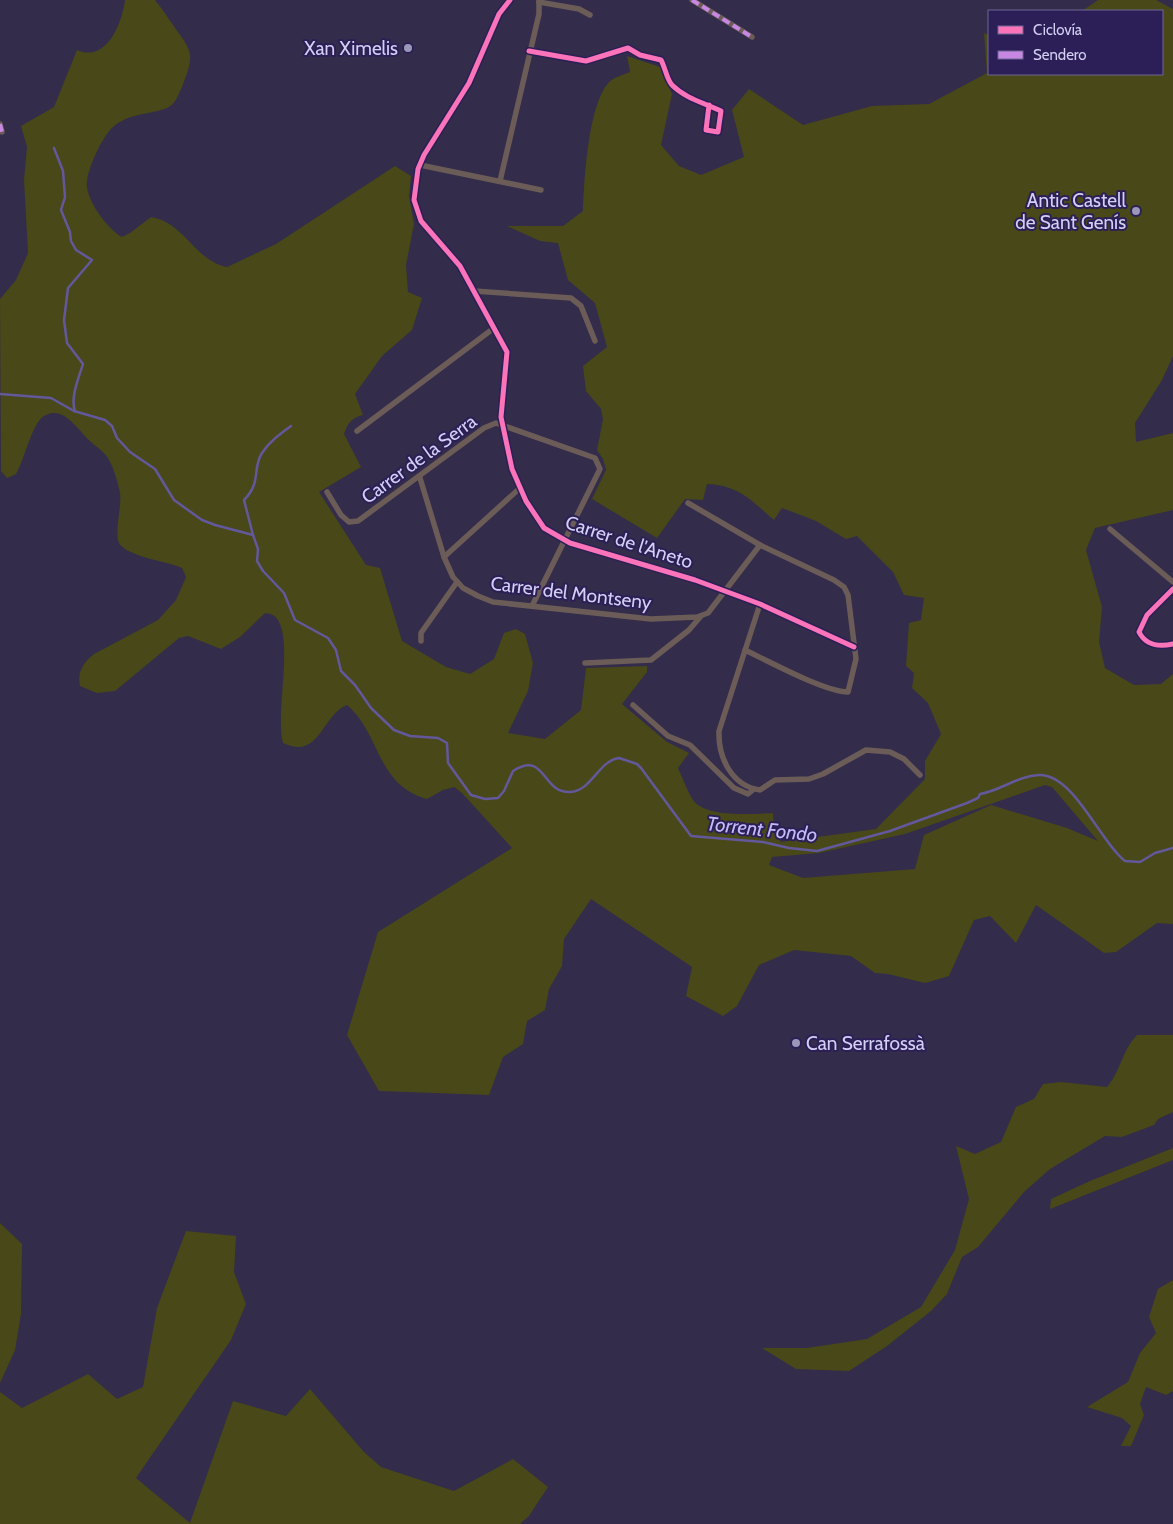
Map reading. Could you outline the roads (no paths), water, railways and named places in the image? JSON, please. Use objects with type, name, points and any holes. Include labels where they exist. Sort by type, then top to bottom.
[{"type":"street","name":"Carrer de l'Aneto","points":[[510,0],[499,14],[469,83],[420,164],[415,183],[414,200],[420,221],[460,266],[507,352],[502,424],[512,469],[526,502],[544,528],[565,541],[695,580],[760,604],[854,646]]},
{"type":"street","points":[[692,0],[752,37]]},
{"type":"street","points":[[500,181],[539,14],[539,1],[580,9],[590,15]]},
{"type":"street","points":[[529,51],[586,61],[628,48],[640,55],[661,60],[671,84],[693,100],[709,106],[721,111],[718,132],[706,130],[709,106]]},
{"type":"street","points":[[0,124],[2,132]]},
{"type":"street","points":[[420,164],[541,190]]},
{"type":"street","points":[[474,292],[571,298],[581,306],[595,341]]},
{"type":"street","points":[[357,431],[494,328]]},
{"type":"street","name":"Carrer de la Serra","points":[[327,492],[345,519],[349,522],[358,521],[420,478],[484,428],[502,424],[595,458],[598,463],[600,469],[565,541]]},
{"type":"street","name":"Carrer del Montseny","points":[[420,478],[444,557],[453,577],[457,582],[478,596],[493,602],[651,619],[701,616],[708,613],[726,592]]},
{"type":"street","points":[[444,557],[520,488]]},
{"type":"street","points":[[688,503],[760,545],[834,580],[844,587],[848,595],[856,659],[848,692],[839,692],[745,650]]},
{"type":"street","points":[[1110,529],[1173,582]]},
{"type":"street","points":[[532,606],[565,541]]},
{"type":"street","points":[[726,592],[760,545]]},
{"type":"street","points":[[421,642],[421,633],[457,582]]},
{"type":"street","points":[[1173,589],[1141,624],[1139,632],[1143,639],[1150,643],[1160,646],[1173,644]]},
{"type":"street","points":[[760,604],[719,732],[718,746],[724,763],[739,782],[760,790],[775,780],[808,779],[823,774],[866,750],[890,752],[904,759],[920,774]]},
{"type":"street","points":[[585,662],[651,660],[689,630],[701,616]]},
{"type":"street","points":[[633,705],[668,736],[690,745],[734,788],[748,794],[754,789]]},
{"type":"waterway","points":[[54,148],[63,171],[65,197],[61,210],[70,232],[71,241],[76,250],[92,260],[68,288],[64,320],[67,343],[83,364],[74,394],[75,411]]},
{"type":"waterway","name":"Torrent Fondo","points":[[0,394],[51,398],[74,411],[105,420],[112,426],[117,438],[130,452],[155,469],[174,500],[202,520],[253,535],[258,549],[257,561],[263,571],[284,593],[295,620],[328,638],[336,650],[341,671],[355,685],[371,708],[394,730],[410,736],[438,738],[447,743],[448,763],[471,795],[485,799],[498,798],[504,791],[513,771],[524,766],[532,766],[538,769],[554,786],[561,791],[570,792],[584,787],[606,764],[619,758],[637,764],[641,768],[691,836],[763,842],[789,848],[817,851],[890,831],[967,803],[978,798],[980,794],[1023,778],[1039,775],[1052,778],[1064,785],[1125,861],[1140,862],[1155,853],[1173,848]]},
{"type":"waterway","points":[[253,535],[244,500],[253,487],[262,453],[271,442],[291,426]]},
{"type":"place","name":"Xan Ximelis","points":[[408,48]]},
{"type":"place","name":"Antic Castell de Sant Genís","points":[[1136,211]]},
{"type":"place","name":"Can Serrafossà","points":[[796,1043]]}]
